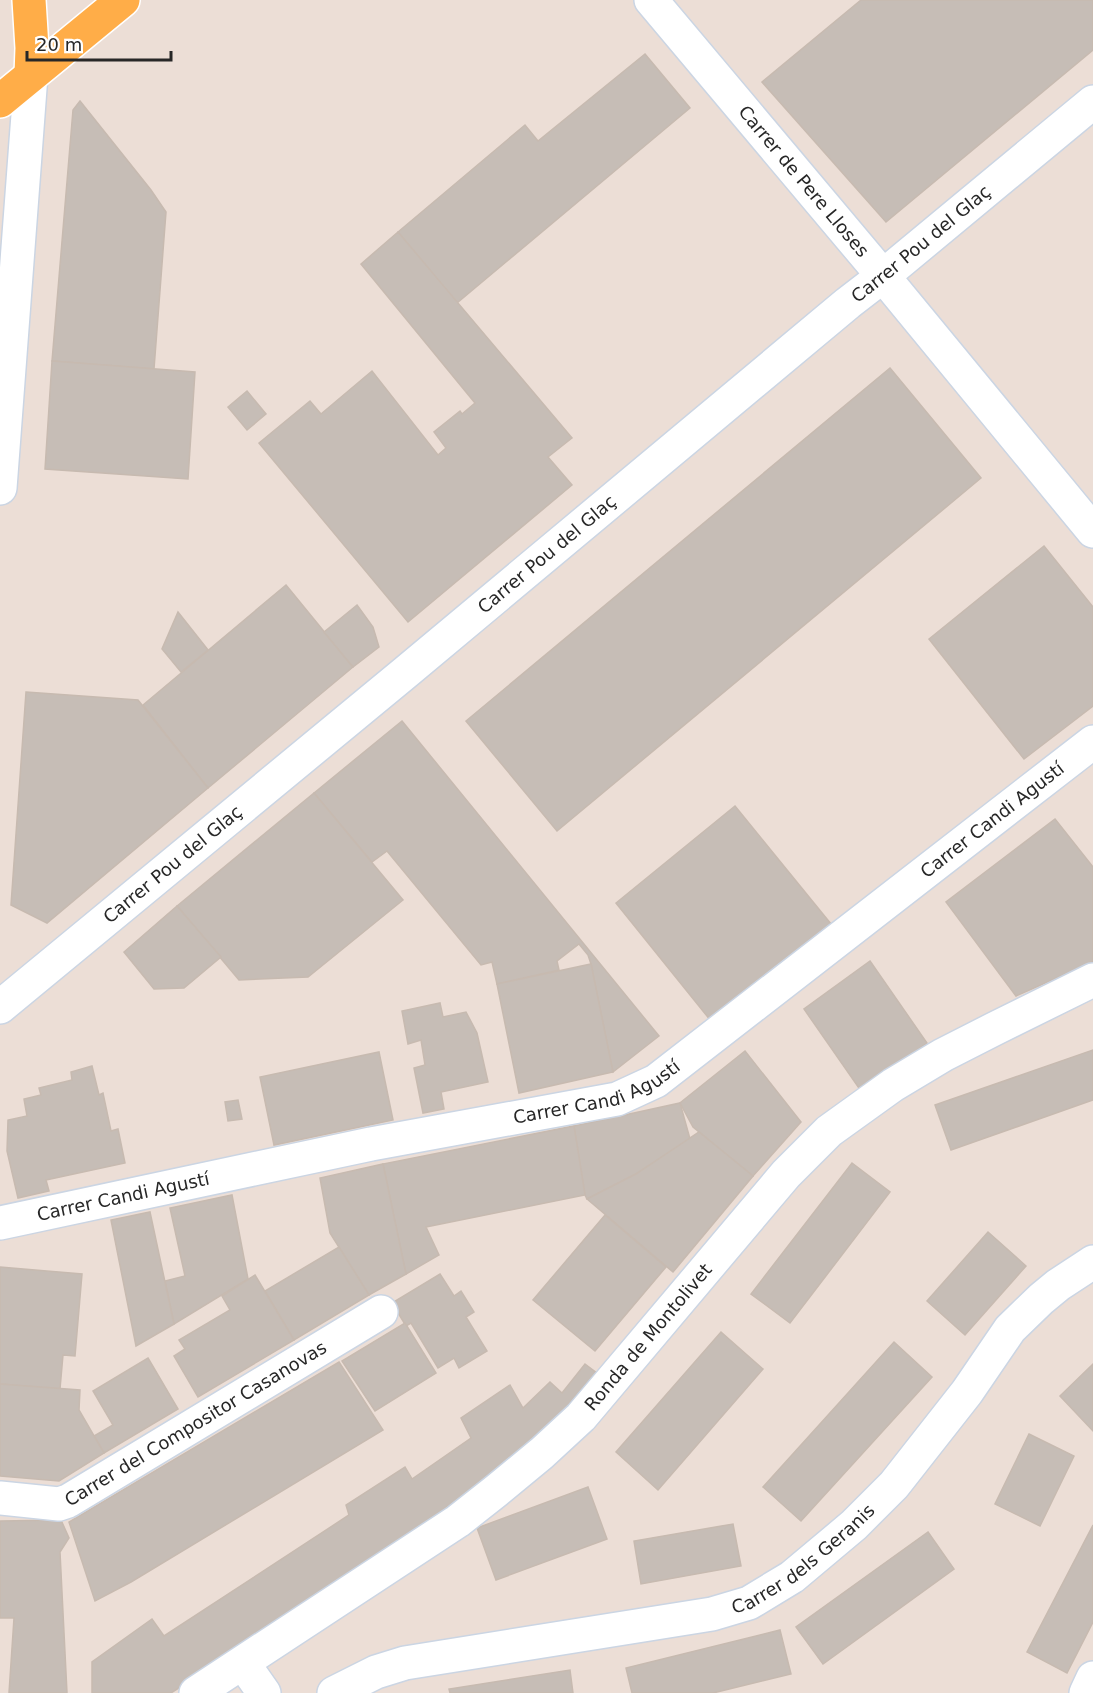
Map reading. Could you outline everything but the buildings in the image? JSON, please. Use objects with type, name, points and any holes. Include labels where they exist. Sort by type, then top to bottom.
[{"type":"main road","points":[[29,0],[31,75]]},
{"type":"main road","points":[[0,101],[123,0]]},
{"type":"street","name":"Carrer de Pere Lloses","points":[[651,0],[1093,531]]},
{"type":"street","points":[[0,488],[31,75]]},
{"type":"street","name":"Carrer Pou del Glaç","points":[[0,1007],[1093,102]]},
{"type":"street","name":"Carrer Candi Agustí","points":[[0,1223],[371,1143],[617,1099],[656,1081],[1093,742]]},
{"type":"street","name":"Ronda de Montolivet","points":[[196,1693],[458,1521],[542,1453],[581,1417],[786,1174],[829,1131],[893,1085],[944,1055],[1093,980]]},
{"type":"street","name":"Carrer dels Geranis","points":[[334,1693],[376,1672],[405,1663],[712,1614],[749,1603],[792,1577],[854,1525],[894,1485],[967,1392],[1010,1329],[1049,1292],[1093,1262]]},
{"type":"street","name":"Carrer del Compositor Casanovas","points":[[0,1498],[59,1504],[68,1502],[381,1312]]},
{"type":"street","points":[[243,1663],[264,1693]]},
{"type":"street","points":[[1086,1693],[1093,1677]]}]
